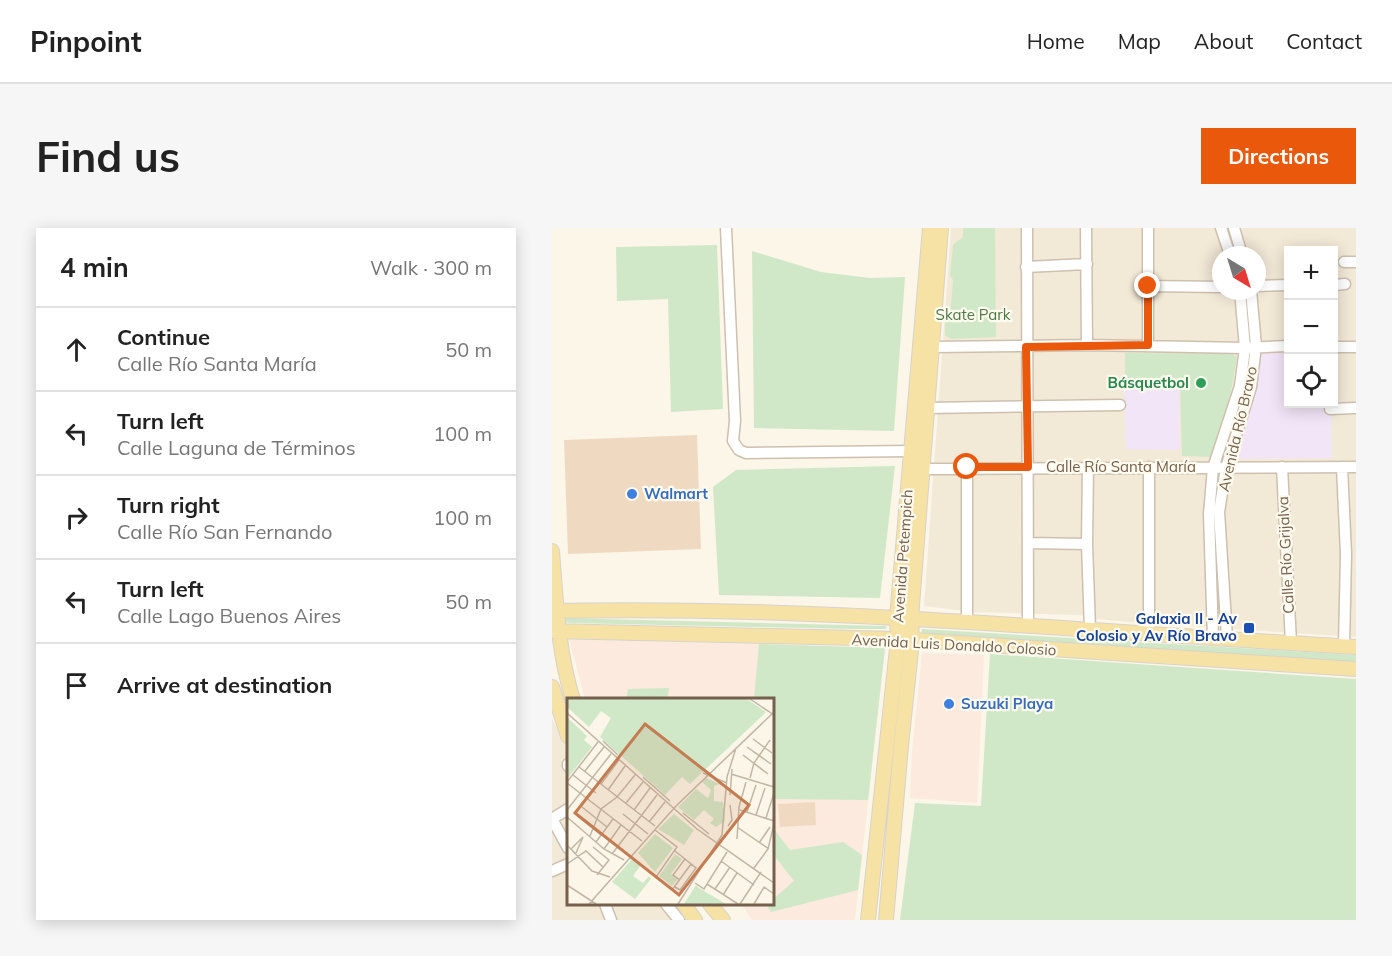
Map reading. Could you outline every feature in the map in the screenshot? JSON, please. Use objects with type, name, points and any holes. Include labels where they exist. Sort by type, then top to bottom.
[{"type":"main road","name":"Avenida Petempich","points":[[886,920],[912,641],[904,618],[911,451],[930,228]]},
{"type":"main road","name":"Avenida Petempich","points":[[868,920],[898,639],[904,618],[922,469],[941,228]]},
{"type":"main road","points":[[552,551],[556,631],[573,698]]},
{"type":"main road","name":"Avenida Luis Donaldo Colosio","points":[[554,611],[709,612],[904,618],[1028,624],[1350,647]]},
{"type":"main road","name":"Avenida Luis Donaldo Colosio","points":[[556,631],[898,639],[1356,669]]},
{"type":"main road","points":[[552,687],[567,733]]},
{"type":"main road","points":[[686,905],[698,920],[716,911]]},
{"type":"street","points":[[726,228],[735,421],[733,441],[739,450],[746,453],[911,451]]},
{"type":"street","points":[[1027,228],[1028,624]]},
{"type":"street","points":[[1086,228],[1087,345]]},
{"type":"street","points":[[1148,345],[1149,228]]},
{"type":"street","points":[[1221,228],[1227,246]]},
{"type":"street","points":[[1234,228],[1239,246]]},
{"type":"street","points":[[1344,262],[1356,262]]},
{"type":"street","points":[[1026,267],[1087,264]]},
{"type":"street","points":[[1266,286],[1284,285]]},
{"type":"street","points":[[1148,286],[1212,287]]},
{"type":"street","name":"Avenida Río Bravo","points":[[1220,638],[1209,514],[1213,468],[1240,386],[1250,347],[1242,300]]},
{"type":"street","name":"Avenida Río Bravo","points":[[1220,638],[1219,512],[1226,468],[1251,387],[1251,300]]},
{"type":"street","points":[[932,347],[1284,346]]},
{"type":"street","points":[[1338,347],[1356,347]]},
{"type":"street","points":[[927,408],[1120,405]]},
{"type":"street","points":[[1330,409],[1356,408]]},
{"type":"street","points":[[1088,466],[1087,544],[1090,629]]},
{"type":"street","name":"Calle Río Santa María","points":[[922,469],[1088,466],[1356,467]]},
{"type":"street","points":[[1342,466],[1351,554],[1350,647]]},
{"type":"street","points":[[967,467],[967,621]]},
{"type":"street","points":[[1149,467],[1149,634]]},
{"type":"street","name":"Calle Río Grijalva","points":[[1282,468],[1291,643]]},
{"type":"street","points":[[1028,543],[1087,544]]},
{"type":"street","points":[[567,810],[552,819],[567,846]]},
{"type":"street","points":[[552,871],[567,864]]},
{"type":"street","points":[[606,905],[611,920]]},
{"type":"street","points":[[668,905],[679,920]]},
{"type":"shaded area","points":[[951,228],[1356,228],[1356,637],[1141,623],[1079,615],[973,612],[924,606]]},
{"type":"shaded area","points":[[1261,353],[1284,353],[1284,408],[1331,408],[1332,458],[1235,459],[1257,387]]},
{"type":"shaded area","points":[[1124,386],[1179,386],[1180,450],[1126,449]]},
{"type":"shaded area","points":[[569,639],[885,648],[855,920],[752,920],[742,905],[774,905],[774,698],[585,698]]},
{"type":"shaded area","name":"Suzuki Playa","points":[[922,653],[984,655],[977,803],[910,798],[912,752]]},
{"type":"shaded area","points":[[552,719],[567,748],[567,905],[677,905],[688,920],[552,920]]},
{"type":"green space","name":"Skate Park","points":[[963,228],[995,228],[996,337],[951,339],[945,335],[945,322],[950,318],[953,245],[963,237]]},
{"type":"green space","points":[[717,245],[723,409],[671,412],[668,299],[617,301],[616,247]]},
{"type":"green space","points":[[752,251],[821,272],[870,278],[905,277],[894,431],[754,428]]},
{"type":"green space","points":[[1125,353],[1233,354],[1237,358],[1231,391],[1213,457],[1182,456],[1180,384],[1125,385]]},
{"type":"green space","points":[[895,466],[880,598],[719,595],[713,487],[736,470]]},
{"type":"green space","points":[[562,618],[887,627],[885,629],[851,629],[571,623],[562,622]]},
{"type":"green space","points":[[922,629],[1356,655],[1356,664],[1100,645],[921,636]]},
{"type":"green space","points":[[759,644],[885,648],[868,800],[774,799],[774,698],[754,698]]},
{"type":"green space","points":[[990,654],[1356,679],[1356,920],[900,920],[915,803],[981,806]]},
{"type":"green space","points":[[669,688],[667,698],[626,698],[628,689]]},
{"type":"green space","points":[[774,829],[790,850],[843,842],[862,855],[858,890],[771,912],[767,905],[774,905],[774,898],[794,881],[774,855]]},
{"type":"building","name":"Walmart","points":[[697,435],[701,549],[568,554],[564,440]]},
{"type":"building","points":[[815,802],[816,825],[780,827],[778,804]]},
{"type":"place","name":"Básquetbol","points":[[1201,383]]},
{"type":"place","name":"Walmart","points":[[632,494]]},
{"type":"place","name":"Galaxia II - Av Colosio y Av Río Bravo","points":[[1249,628]]},
{"type":"place","name":"Suzuki Playa","points":[[949,704]]},
{"type":"route","points":[[967,467],[1028,467],[1026,347],[1148,345],[1148,286]]}]
